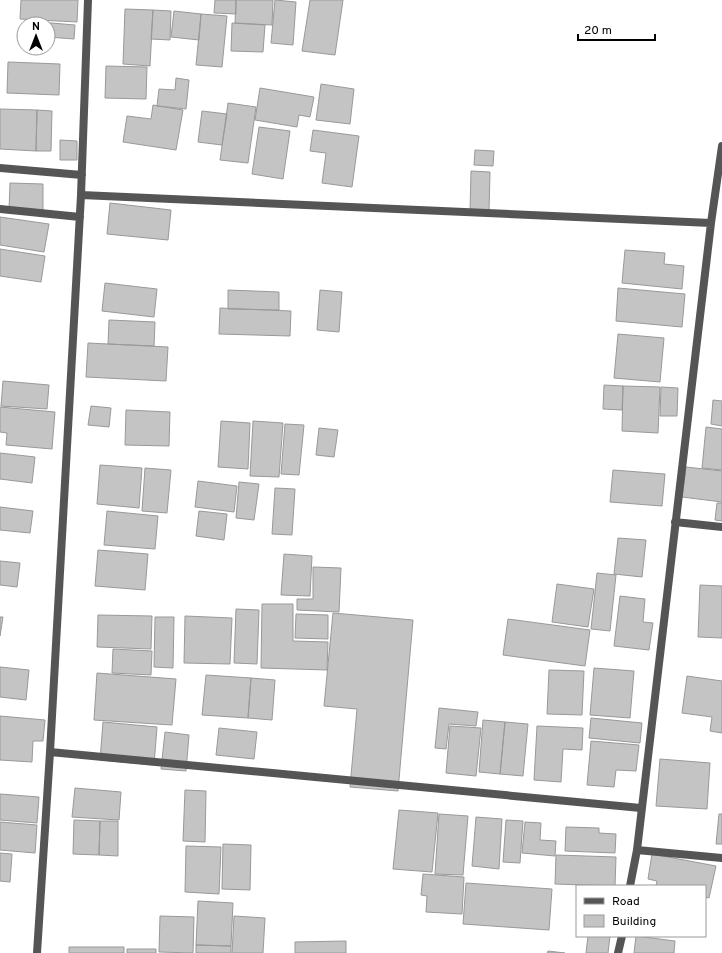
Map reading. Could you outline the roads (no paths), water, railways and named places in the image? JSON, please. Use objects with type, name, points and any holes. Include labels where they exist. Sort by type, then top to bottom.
[{"type":"street","points":[[37,953],[50,752],[80,217],[88,0]]},
{"type":"street","points":[[630,885],[637,850],[711,223],[722,146]]},
{"type":"street","points":[[0,168],[82,175]]},
{"type":"street","points":[[81,194],[711,223]]},
{"type":"street","points":[[0,209],[80,217]]},
{"type":"street","points":[[675,522],[722,527]]},
{"type":"street","points":[[50,752],[641,808]]},
{"type":"street","points":[[637,850],[722,858]]},
{"type":"street","points":[[618,953],[622,937]]}]
